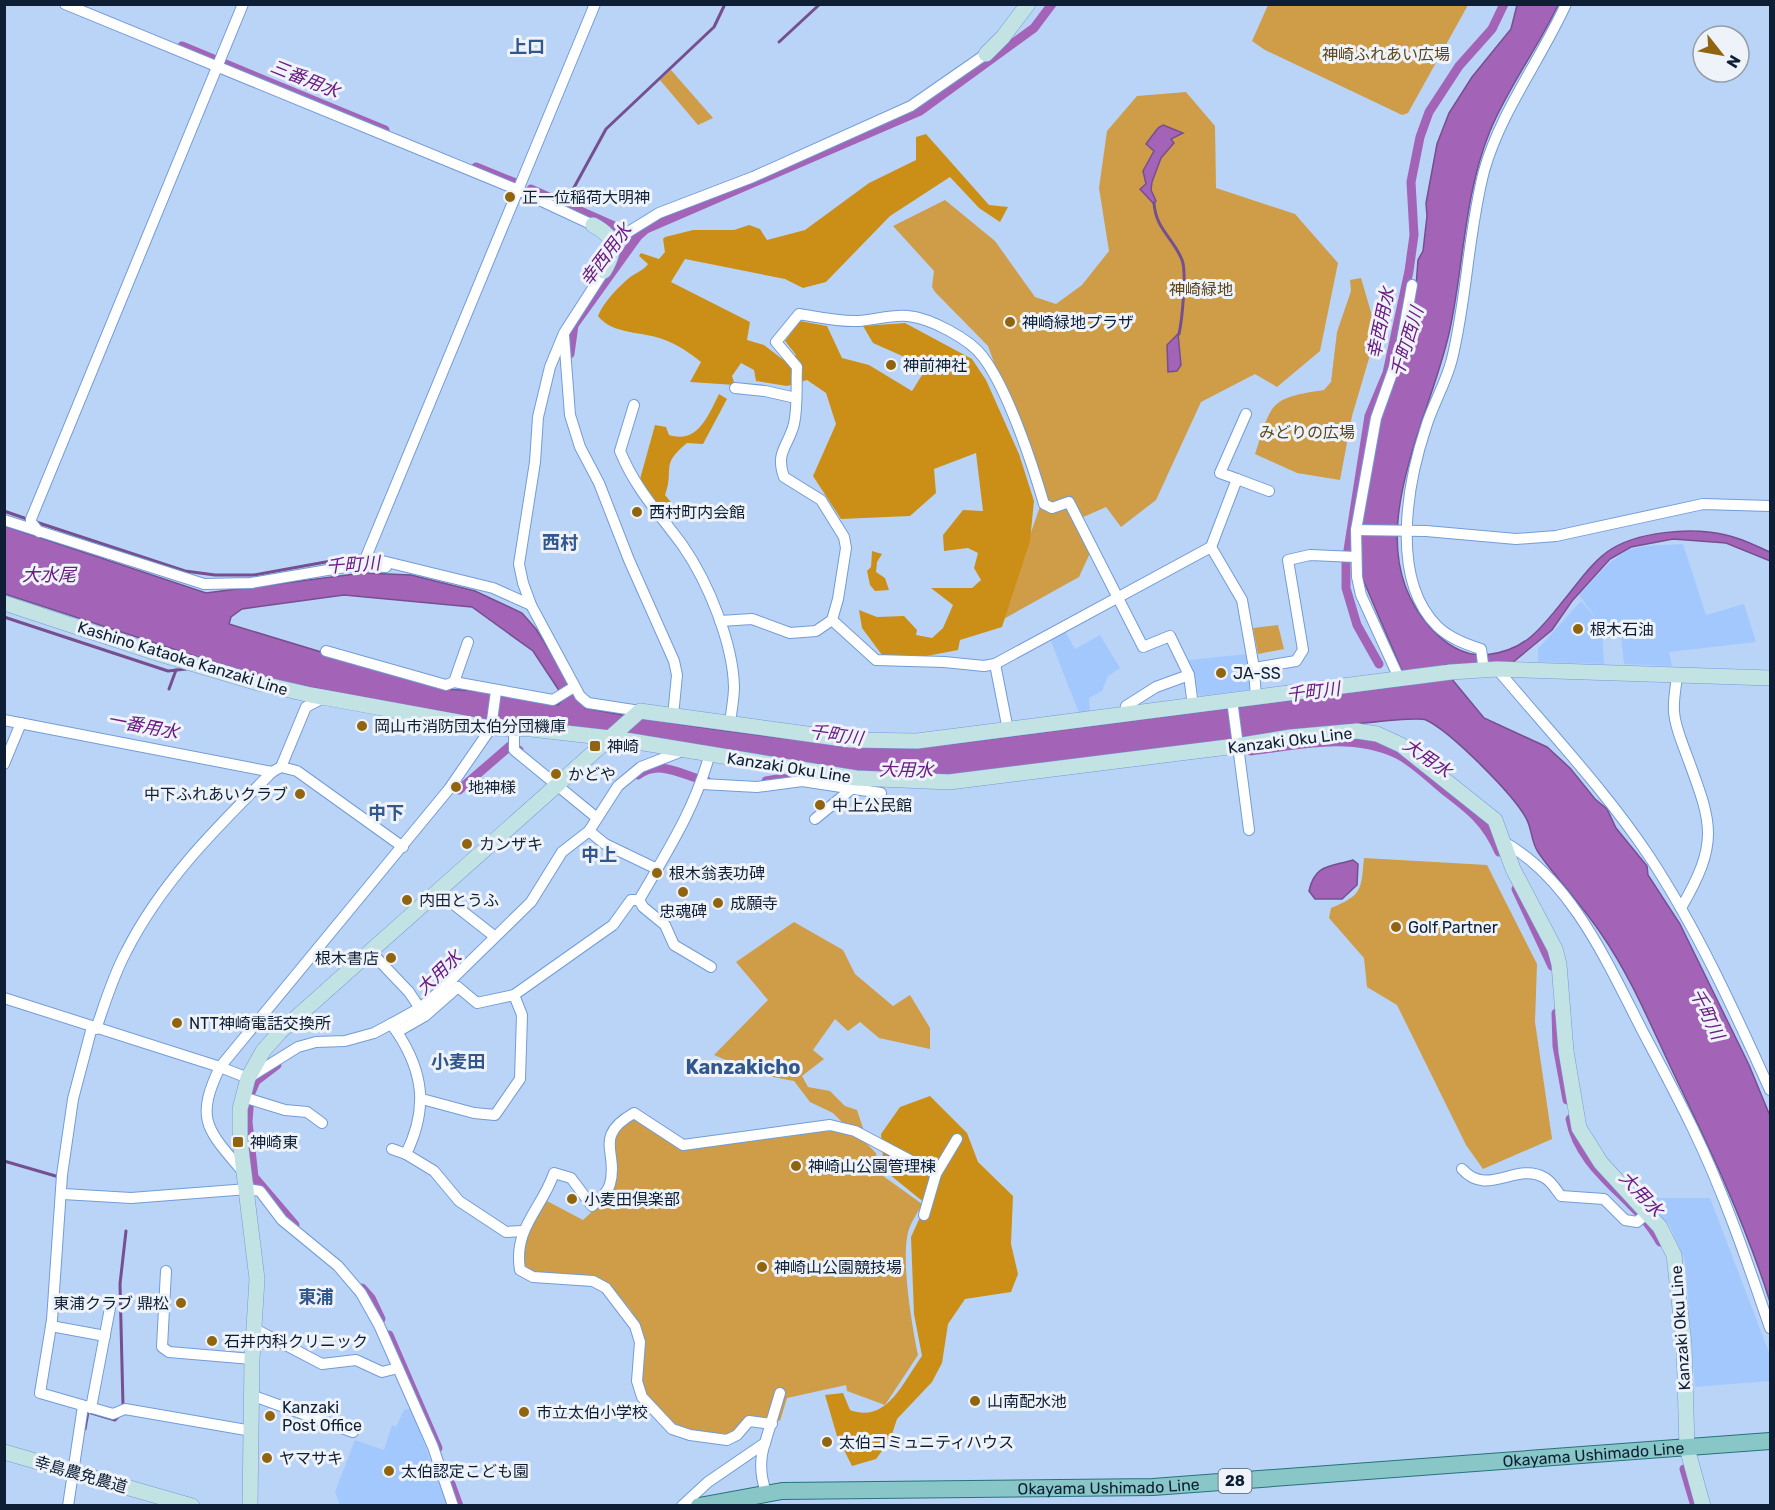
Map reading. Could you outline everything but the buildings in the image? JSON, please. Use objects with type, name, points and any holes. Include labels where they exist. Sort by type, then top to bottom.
[{"type":"main road","name":"Okayama Ushimado Line","points":[[699,1506],[766,1492],[1153,1487],[1770,1441]]},
{"type":"street","points":[[65,4],[218,63],[518,190],[607,233],[612,242],[612,256],[564,333],[550,367],[538,417],[535,462],[520,550],[520,573],[531,605],[569,690],[588,703],[637,714],[673,716],[886,742],[1008,730],[1193,705],[1232,703],[1402,678],[1489,668],[1770,678]]},
{"type":"street","points":[[39,531],[31,521],[243,4]]},
{"type":"street","points":[[531,605],[493,588],[366,557],[595,4]]},
{"type":"street","points":[[612,242],[659,213],[753,177],[911,106],[986,54],[1004,37],[1028,4]]},
{"type":"street","points":[[1566,4],[1551,36],[1499,128],[1485,171],[1474,217],[1460,329],[1449,372],[1426,427],[1411,486],[1406,530],[1407,565],[1411,582],[1426,612],[1437,626],[1449,636],[1482,652],[1489,668],[1617,814],[1648,855],[1681,908],[1770,1090]]},
{"type":"street","points":[[1402,678],[1361,595],[1350,557],[1358,530],[1376,418],[1400,351],[1412,285]]},
{"type":"street","points":[[720,621],[752,619],[790,633],[816,631],[832,620],[844,558],[844,537],[821,500],[784,477],[780,456],[795,422],[796,367],[776,342],[799,314],[858,321],[910,316],[936,324],[983,357],[996,379],[1033,466],[1044,504],[1053,508],[1069,502],[1143,646],[1170,636],[1190,675],[1193,705]]},
{"type":"street","points":[[564,333],[570,415],[580,447],[599,483],[629,560],[674,661],[677,675],[673,716]]},
{"type":"street","points":[[735,388],[765,391],[796,398]]},
{"type":"street","points":[[634,405],[620,451],[638,487],[689,556],[720,621],[728,642],[734,688],[730,724]]},
{"type":"street","points":[[1246,414],[1220,473],[1269,491]]},
{"type":"street","points":[[832,620],[876,660],[984,666],[995,664],[1211,547],[1237,480]]},
{"type":"street","points":[[1358,530],[1406,530],[1516,539],[1556,536],[1703,504],[1770,506]]},
{"type":"street","points":[[4,520],[204,584],[251,583],[357,566],[417,568]]},
{"type":"street","points":[[1211,547],[1242,600],[1254,668],[1256,698]]},
{"type":"street","points":[[1254,668],[1296,661],[1303,650],[1288,560],[1310,555],[1350,557]]},
{"type":"street","name":"Kashino Kataoka Kanzaki Line","points":[[4,603],[248,680],[325,697],[491,726],[613,737]]},
{"type":"street","points":[[454,682],[468,642]]},
{"type":"street","points":[[326,651],[446,685],[454,682],[496,693],[553,700],[569,690]]},
{"type":"street","points":[[995,664],[1008,730]]},
{"type":"street","points":[[1124,715],[1126,706],[1156,687],[1190,675]]},
{"type":"street","points":[[1677,675],[1674,711],[1676,727],[1703,796],[1709,828],[1709,846],[1691,891],[1681,908]]},
{"type":"street","points":[[453,1506],[433,1447],[379,1325],[361,1293],[338,1266],[282,1220],[260,1191],[247,1182],[221,1147],[207,1120],[207,1094],[220,1067],[449,789],[491,726],[496,693]]},
{"type":"street","points":[[252,1431],[125,1409],[113,1414],[40,1393],[51,1326],[63,1194],[62,1175],[73,1099],[93,1029],[126,952],[173,879],[212,832],[276,769],[306,707],[325,697]]},
{"type":"street","points":[[1232,703],[1250,830]]},
{"type":"street","points":[[250,1506],[252,1359],[257,1279],[247,1182],[240,1140],[240,1109],[248,1098],[248,1078],[263,1051],[280,1032],[637,714]]},
{"type":"street","points":[[4,720],[297,771],[401,845]]},
{"type":"street","points":[[4,764],[21,723]]},
{"type":"street","points":[[514,729],[514,747],[597,818]]},
{"type":"street","name":"Kanzaki Oku Line","points":[[613,737],[710,753],[854,785],[949,782],[1237,748],[1291,736],[1357,731],[1377,734],[1401,745],[1483,808],[1495,820],[1502,841],[1559,964],[1566,1051],[1579,1128],[1601,1163],[1643,1217],[1669,1241],[1678,1273],[1684,1344],[1687,1448],[1703,1506]]},
{"type":"street","points":[[248,1078],[298,1047],[316,1042],[345,1041],[374,1034],[394,1028],[422,1012],[454,983],[494,936],[531,902],[562,852],[591,833],[597,818],[614,791],[635,771],[687,750]]},
{"type":"street","points":[[639,900],[690,814],[702,784],[710,753]]},
{"type":"street","points":[[702,784],[757,787],[802,781],[854,785],[881,793]]},
{"type":"street","points":[[815,819],[854,785]]},
{"type":"street","points":[[591,833],[605,844],[657,868]]},
{"type":"street","points":[[1502,841],[1525,853],[1560,892],[1587,929],[1616,979],[1693,1130],[1745,1254],[1770,1328]]},
{"type":"street","points":[[438,892],[494,936]]},
{"type":"street","points":[[454,983],[477,1002],[514,995],[613,925],[631,900],[639,900]]},
{"type":"street","points":[[639,900],[643,907],[665,925],[674,945],[711,967]]},
{"type":"street","points":[[371,951],[422,1012]]},
{"type":"street","points":[[422,1099],[474,1113],[495,1115],[520,1079],[522,1015],[514,995]]},
{"type":"street","points":[[4,998],[248,1078]]},
{"type":"street","points":[[394,1028],[413,1057],[422,1099],[414,1137],[406,1154]]},
{"type":"street","points":[[248,1098],[285,1110],[307,1112],[322,1123]]},
{"type":"street","points":[[771,1424],[749,1421],[744,1424],[737,1435],[727,1440],[690,1435],[672,1429],[642,1397],[638,1381],[640,1341],[635,1326],[600,1283],[533,1277],[520,1270],[518,1258],[522,1231],[548,1193],[554,1173],[571,1178],[592,1206],[607,1191],[611,1183],[609,1141],[619,1122],[634,1113],[683,1145],[830,1125],[855,1131],[936,1174]]},
{"type":"street","points":[[924,1215],[936,1174],[957,1139]]},
{"type":"street","points":[[392,1149],[406,1154],[434,1171],[459,1201],[506,1232],[522,1231]]},
{"type":"street","points":[[1462,1170],[1477,1181],[1490,1183],[1520,1173],[1535,1174],[1547,1179],[1561,1196],[1604,1199],[1625,1220],[1643,1217]]},
{"type":"street","points":[[63,1194],[132,1198],[247,1182]]},
{"type":"street","points":[[166,1270],[162,1347],[169,1352],[252,1359]]},
{"type":"street","points":[[68,1506],[72,1471],[110,1308]]},
{"type":"street","points":[[51,1326],[105,1336]]},
{"type":"street","points":[[255,1329],[322,1364],[356,1360],[382,1372],[398,1368]]},
{"type":"street","points":[[766,1492],[761,1479],[760,1457],[780,1394]]},
{"type":"street","points":[[252,1395],[353,1432]]},
{"type":"street","points":[[682,1506],[708,1482],[765,1443]]},
{"type":"street","name":"幸島農免農道","points":[[4,1452],[192,1506]]},
{"type":"shaded area","points":[[926,134],[989,205],[1008,207],[1000,222],[979,208],[950,177],[890,216],[826,282],[803,288],[785,279],[685,259],[671,282],[750,322],[747,340],[764,345],[786,362],[796,355],[785,341],[800,321],[827,326],[842,358],[869,365],[912,391],[927,367],[873,343],[863,326],[905,323],[972,359],[986,380],[1019,454],[1034,501],[1030,541],[1002,627],[960,640],[958,650],[916,658],[882,655],[862,628],[859,610],[877,617],[904,616],[917,630],[916,635],[932,638],[943,628],[953,605],[931,588],[972,588],[981,580],[974,568],[978,553],[968,548],[944,551],[943,535],[963,510],[983,511],[976,453],[934,469],[936,493],[910,516],[841,519],[813,476],[836,424],[826,393],[807,380],[787,386],[756,381],[754,370],[741,363],[732,376],[735,385],[690,382],[701,362],[693,355],[657,337],[620,330],[604,322],[598,316],[616,291],[648,264],[639,256],[641,253],[659,259],[665,252],[663,239],[665,237],[693,230],[734,230],[749,225],[760,229],[767,240],[805,230],[869,183],[916,160],[916,137]]},
{"type":"shaded area","points":[[719,394],[727,399],[703,444],[687,443],[670,462],[665,495],[674,506],[661,510],[640,479],[655,425],[666,427],[669,435],[679,437],[695,432],[706,419]]},
{"type":"shaded area","points":[[1683,544],[1706,615],[1744,604],[1756,642],[1669,652],[1672,666],[1624,664],[1620,626],[1602,626],[1604,664],[1538,662],[1538,649],[1581,601],[1597,619],[1579,595],[1609,563],[1628,550],[1644,546]]},
{"type":"shaded area","points":[[872,551],[882,554],[877,562],[876,572],[885,578],[889,590],[875,591],[870,585],[867,571],[871,567]]},
{"type":"shaded area","points":[[1064,629],[1075,649],[1100,635],[1120,668],[1108,676],[1102,691],[1089,698],[1090,712],[1079,713],[1050,639]]},
{"type":"shaded area","name":"JA-SS","points":[[1248,654],[1251,687],[1248,690],[1200,696],[1188,660]]},
{"type":"shaded area","points":[[930,1096],[967,1133],[978,1162],[1013,1196],[1011,1244],[1018,1274],[1011,1292],[965,1299],[948,1324],[942,1363],[932,1382],[897,1419],[890,1440],[876,1459],[852,1466],[837,1436],[825,1395],[843,1393],[850,1410],[863,1413],[874,1411],[893,1398],[922,1356],[914,1314],[911,1237],[926,1204],[884,1170],[881,1134],[900,1107]]},
{"type":"shaded area","points":[[1645,1198],[1710,1198],[1770,1355],[1770,1381],[1695,1387],[1685,1261],[1670,1226]]},
{"type":"shaded area","name":"太伯認定こども園","points":[[411,1408],[447,1505],[340,1505],[335,1492],[355,1440],[384,1450],[392,1425],[396,1427],[404,1410]]},
{"type":"green space","name":"神崎ふれあい広場","points":[[1268,4],[1468,5],[1408,113],[1402,115],[1265,50],[1252,41]]},
{"type":"green space","points":[[671,70],[713,118],[698,125],[660,80]]},
{"type":"green space","name":"神崎緑地","points":[[1186,92],[1215,126],[1216,188],[1295,214],[1338,263],[1320,351],[1277,387],[1255,374],[1201,402],[1156,500],[1121,527],[1106,507],[1081,518],[1090,553],[1079,577],[1000,621],[1043,498],[988,346],[935,292],[932,287],[934,271],[893,226],[945,200],[995,241],[1035,297],[1056,304],[1082,285],[1109,251],[1099,188],[1107,131],[1137,96]]},
{"type":"green space","name":"みどりの広場","points":[[1361,278],[1375,326],[1375,338],[1352,416],[1340,480],[1297,473],[1255,454],[1265,424],[1275,406],[1292,396],[1324,390],[1331,382],[1337,332],[1351,291],[1350,280]]},
{"type":"green space","points":[[1278,625],[1284,649],[1258,654],[1253,628]]},
{"type":"green space","points":[[1364,858],[1487,865],[1537,964],[1535,1022],[1552,1139],[1483,1169],[1466,1145],[1397,1005],[1367,987],[1364,958],[1329,918],[1331,908],[1349,899],[1358,891]]},
{"type":"green space","points":[[794,922],[843,950],[855,974],[893,1006],[910,995],[930,1028],[930,1049],[879,1038],[860,1022],[848,1031],[835,1019],[813,1050],[824,1059],[802,1076],[808,1087],[830,1091],[845,1106],[857,1110],[864,1131],[842,1122],[833,1113],[810,1102],[794,1081],[762,1075],[714,1055],[768,1000],[736,962]]},
{"type":"green space","points":[[629,1120],[638,1120],[682,1148],[837,1130],[862,1139],[876,1153],[879,1173],[922,1204],[909,1229],[906,1256],[908,1291],[918,1355],[885,1405],[847,1391],[846,1385],[787,1398],[780,1421],[765,1417],[744,1419],[733,1433],[703,1433],[675,1424],[662,1416],[644,1393],[640,1378],[640,1327],[630,1309],[613,1289],[598,1279],[535,1273],[526,1267],[521,1257],[530,1223],[547,1201],[583,1220],[614,1191],[615,1135]]},
{"type":"water","points":[[1517,5],[1558,5],[1497,115],[1481,155],[1470,204],[1450,329],[1441,365],[1404,481],[1398,520],[1398,558],[1408,594],[1430,627],[1454,647],[1469,653],[1485,655],[1513,648],[1533,635],[1596,561],[1607,552],[1633,539],[1648,535],[1697,531],[1737,538],[1770,552],[1770,561],[1726,543],[1673,539],[1631,547],[1610,559],[1572,601],[1552,630],[1512,663],[1445,665],[1451,678],[1484,718],[1547,747],[1570,768],[1595,799],[1607,809],[1616,828],[1647,866],[1648,875],[1680,924],[1749,1065],[1770,1116],[1770,1302],[1738,1214],[1713,1157],[1640,1002],[1612,951],[1595,924],[1538,852],[1528,822],[1519,807],[1495,779],[1465,750],[1437,726],[1426,720],[1345,725],[953,778],[863,774],[492,724],[259,677],[5,594],[5,526],[206,593],[363,573],[411,575],[475,591],[522,613],[536,629],[585,708],[709,728],[850,745],[914,746],[960,743],[1408,685],[1362,577],[1359,539],[1381,416],[1416,287],[1418,260],[1423,251],[1427,216],[1426,203],[1437,144],[1449,113],[1472,77],[1511,29]],"holes":[[[344,595],[472,607],[533,651],[564,698],[558,705],[479,691],[443,689],[229,624],[231,617],[242,609]]]},
{"type":"water","points":[[1163,125],[1183,133],[1171,139],[1174,143],[1161,158],[1152,182],[1151,190],[1156,201],[1153,203],[1140,189],[1146,184],[1143,171],[1154,151],[1146,144]]},
{"type":"water","points":[[1178,334],[1181,365],[1177,371],[1168,372],[1167,345]]},
{"type":"water","points":[[1353,860],[1358,864],[1357,885],[1342,899],[1315,899],[1309,891],[1319,871]]},
{"type":"waterway","points":[[565,204],[606,129],[714,27],[725,4]]},
{"type":"waterway","points":[[779,42],[820,4]]},
{"type":"waterway","name":"幸西用水","points":[[570,354],[574,325],[638,236],[646,229],[920,111],[1034,28],[1052,4]]},
{"type":"waterway","name":"幸西用水","points":[[1379,664],[1357,625],[1346,588],[1346,563],[1369,416],[1387,373],[1409,271],[1414,235],[1411,182],[1420,137],[1429,112],[1459,66],[1492,29],[1504,4]]},
{"type":"waterway","name":"三番用水","points":[[182,46],[385,130]]},
{"type":"waterway","name":"三番用水","points":[[476,167],[518,184]]},
{"type":"waterway","name":"三番用水","points":[[531,189],[628,232]]},
{"type":"waterway","points":[[1154,203],[1161,227],[1182,260],[1184,296],[1179,334]]},
{"type":"waterway","points":[[4,511],[27,519]]},
{"type":"waterway","name":"千町川","points":[[36,522],[185,571],[215,575],[254,575],[364,555]]},
{"type":"waterway","points":[[4,617],[168,671],[186,669]]},
{"type":"waterway","points":[[169,689],[176,670]]},
{"type":"waterway","name":"大用水","points":[[1251,751],[1325,742],[1362,743],[1380,747],[1416,766],[1470,811],[1489,832],[1499,852]]},
{"type":"waterway","points":[[452,788],[459,790],[510,746],[519,750]]},
{"type":"waterway","name":"大用水","points":[[638,775],[646,770],[664,768],[707,781]]},
{"type":"waterway","name":"大用水","points":[[766,781],[801,775],[808,777]]},
{"type":"waterway","name":"大用水","points":[[1516,889],[1552,966]]},
{"type":"waterway","name":"大用水","points":[[1556,1013],[1557,1046],[1567,1100]]},
{"type":"waterway","name":"大用水","points":[[277,1065],[256,1081],[250,1095],[248,1122],[254,1177],[295,1225]]},
{"type":"waterway","name":"大用水","points":[[1570,1119],[1585,1155],[1650,1226],[1660,1242]]},
{"type":"waterway","points":[[4,1161],[59,1177]]},
{"type":"waterway","points":[[123,1406],[120,1284],[126,1231]]},
{"type":"waterway","name":"大用水","points":[[362,1288],[371,1298],[381,1319]]},
{"type":"waterway","name":"大用水","points":[[389,1335],[438,1448]]},
{"type":"waterway","points":[[85,1429],[88,1412],[115,1420],[118,1417]]},
{"type":"waterway","name":"大用水","points":[[1684,1469],[1695,1506]]},
{"type":"waterway","name":"大用水","points":[[451,1484],[459,1506]]},
{"type":"place","name":"正一位稲荷大明神","points":[[510,197]]},
{"type":"place","name":"神崎緑地プラザ","points":[[1010,322]]},
{"type":"place","name":"神前神社","points":[[891,365]]},
{"type":"place","name":"西村町内会館","points":[[637,512]]},
{"type":"place","name":"根木石油","points":[[1578,629]]},
{"type":"place","name":"JA-SS","points":[[1221,673]]},
{"type":"place","name":"岡山市消防団太伯分団機庫","points":[[362,726]]},
{"type":"place","name":"神崎","points":[[595,746]]},
{"type":"place","name":"かどや","points":[[556,774]]},
{"type":"place","name":"地神様","points":[[456,787]]},
{"type":"place","name":"中下ふれあいクラブ","points":[[300,794]]},
{"type":"place","name":"中上公民館","points":[[820,805]]},
{"type":"place","name":"カンザキ","points":[[467,844]]},
{"type":"place","name":"根木翁表功碑","points":[[657,873]]},
{"type":"place","name":"忠魂碑","points":[[683,892]]},
{"type":"place","name":"内田とうふ","points":[[407,900]]},
{"type":"place","name":"成願寺","points":[[718,903]]},
{"type":"place","name":"Golf Partner","points":[[1396,927]]},
{"type":"place","name":"根木書店","points":[[391,958]]},
{"type":"place","name":"NTT神崎電話交換所","points":[[177,1023]]},
{"type":"place","name":"神崎東","points":[[238,1142]]},
{"type":"place","name":"神崎山公園管理棟","points":[[796,1166]]},
{"type":"place","name":"小麦田倶楽部","points":[[572,1199]]},
{"type":"place","name":"神崎山公園競技場","points":[[762,1267]]},
{"type":"place","name":"東浦クラブ 鼎松","points":[[181,1303]]},
{"type":"place","name":"石井内科クリニック","points":[[212,1341]]},
{"type":"place","name":"山南配水池","points":[[975,1401]]},
{"type":"place","name":"市立太伯小学校","points":[[524,1412]]},
{"type":"place","name":"Kanzaki Post Office","points":[[270,1416]]},
{"type":"place","name":"太伯コミュニティハウス","points":[[827,1442]]},
{"type":"place","name":"ヤマサキ","points":[[267,1458]]},
{"type":"place","name":"太伯認定こども園","points":[[389,1471]]},
{"type":"district","name":"上口","points":[[527,47]]},
{"type":"district","name":"西村","points":[[560,543]]},
{"type":"district","name":"中下","points":[[386,813]]},
{"type":"district","name":"中上","points":[[599,855]]},
{"type":"district","name":"小麦田","points":[[458,1062]]},
{"type":"district","name":"Kanzakicho","points":[[743,1067]]},
{"type":"district","name":"東浦","points":[[316,1297]]},
{"type":"water label","name":"千町西川","points":[[1407,342]]},
{"type":"water label","name":"大水尾","points":[[49,575]]},
{"type":"water label","name":"一番用水","points":[[143,726]]}]
